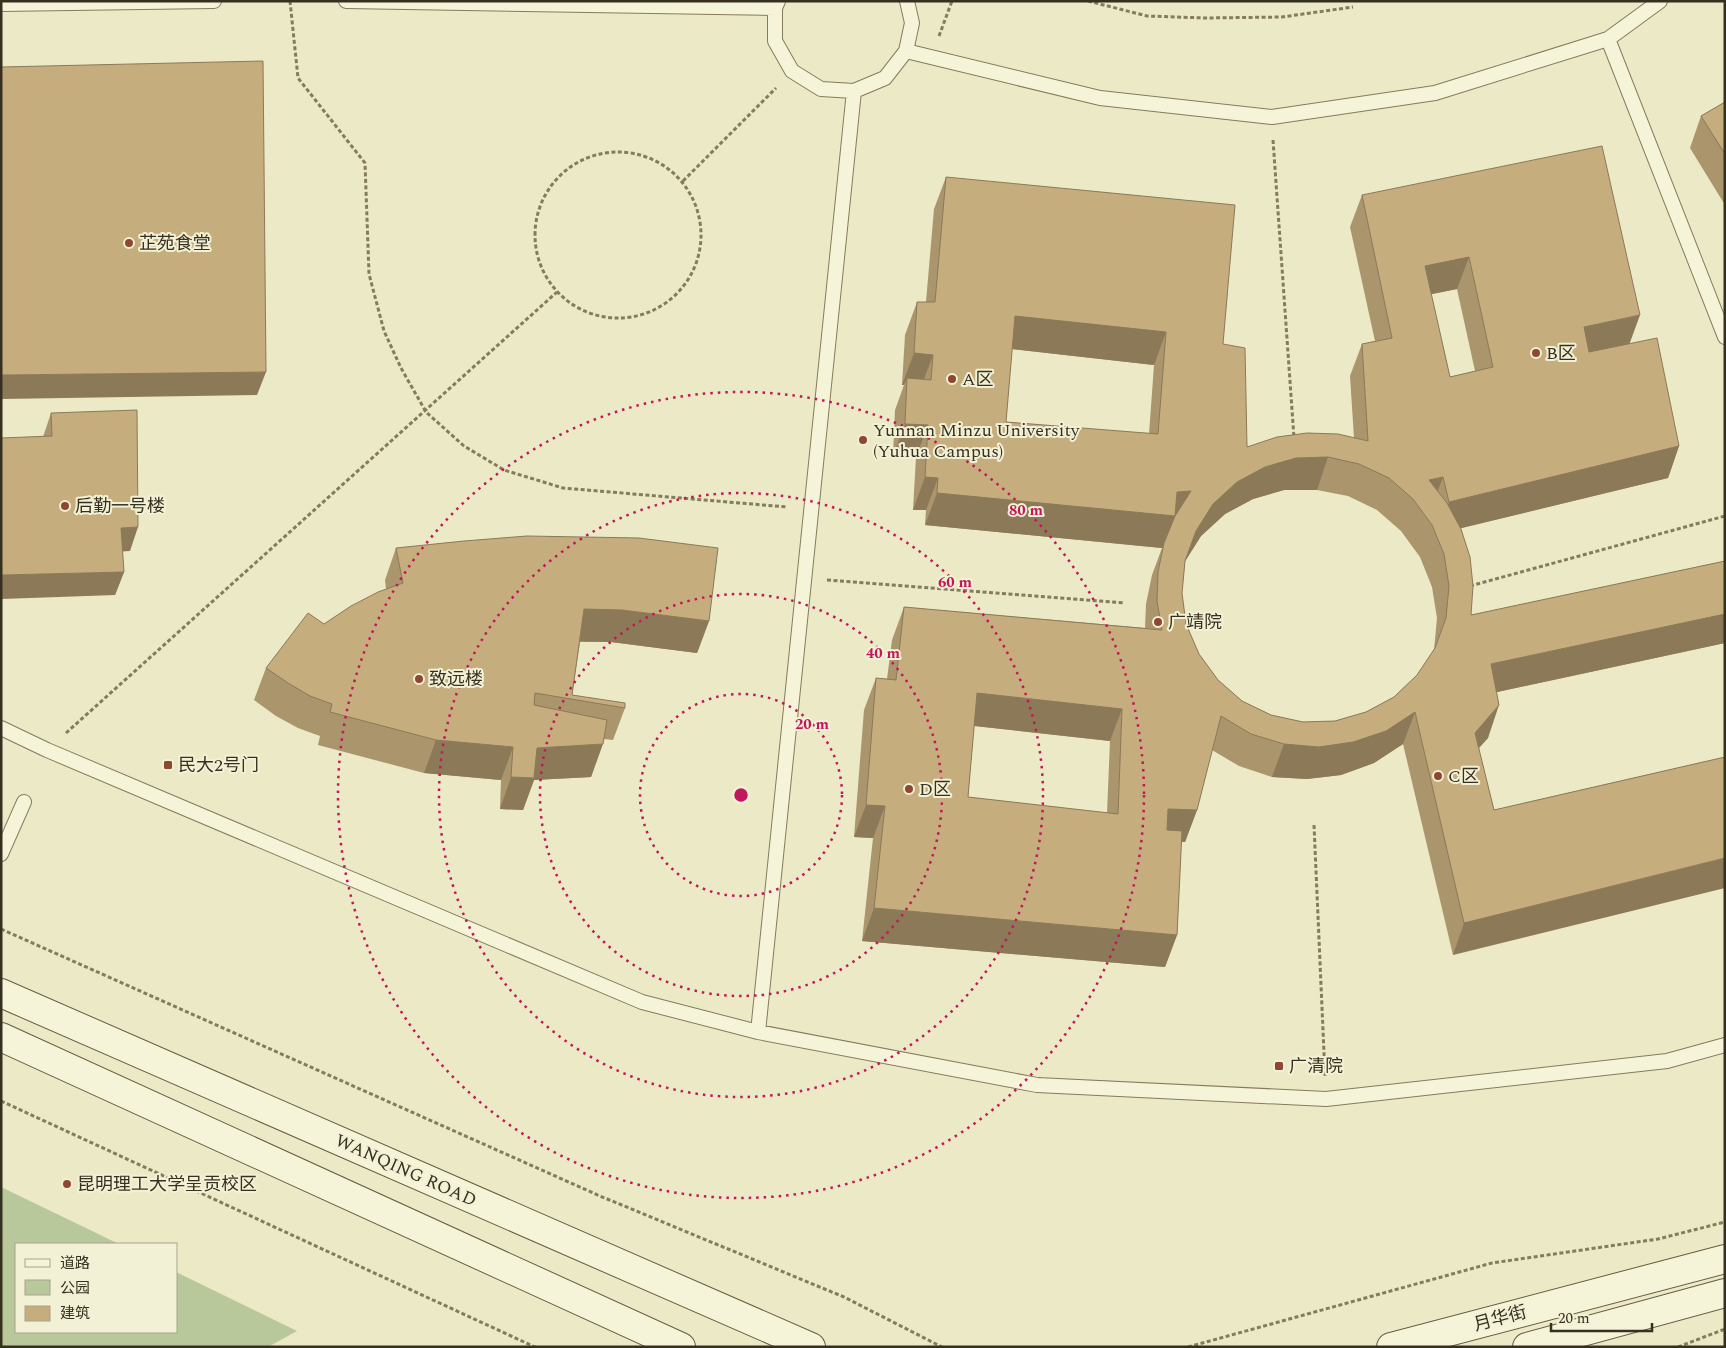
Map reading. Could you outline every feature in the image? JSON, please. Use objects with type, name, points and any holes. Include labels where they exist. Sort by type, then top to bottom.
[{"type":"main road","name":"WANQING ROAD","points":[[1,993],[810,1347]]},
{"type":"main road","points":[[1,1037],[681,1347]]},
{"type":"main road","name":"月华街","points":[[1391,1347],[1725,1259]]},
{"type":"main road","name":"月华街","points":[[1527,1347],[1725,1293]]},
{"type":"lane","points":[[1,4],[214,1]]},
{"type":"lane","points":[[346,1],[777,5],[775,41],[792,71],[821,89],[854,92],[885,78],[906,51],[912,23],[907,1]]},
{"type":"lane","points":[[906,51],[1100,98],[1272,116],[1434,93],[1608,39],[1660,1]]},
{"type":"lane","points":[[1608,39],[1725,337]]},
{"type":"lane","points":[[758,1032],[854,92]]},
{"type":"lane","points":[[1,728],[47,750],[642,1002],[758,1032],[1037,1084],[1326,1099],[1667,1061],[1725,1045]]},
{"type":"lane","points":[[1,854],[24,802]]},
{"type":"path","points":[[290,1],[298,78],[365,163],[369,274],[384,331],[401,368],[426,412],[464,446],[504,470],[563,488],[812,509]]},
{"type":"path","points":[[931,57],[952,1]]},
{"type":"path","points":[[1088,1],[1147,16],[1205,18],[1282,17],[1352,7]]},
{"type":"path","points":[[683,182],[792,71]]},
{"type":"path","points":[[1272,116],[1294,438]]},
{"type":"path","points":[[611,152],[638,154],[662,164],[683,182],[698,209],[702,241],[694,272],[674,298],[646,314],[614,318],[583,311],[557,292],[542,270],[535,244],[536,218],[546,193],[562,173],[585,158],[611,152]]},
{"type":"path","points":[[47,750],[426,412],[557,292]]},
{"type":"path","points":[[1468,586],[1725,516]]},
{"type":"path","points":[[805,578],[1125,603]]},
{"type":"path","points":[[1314,825],[1326,1099]]},
{"type":"path","points":[[1,929],[600,1196],[844,1297],[942,1347]]},
{"type":"path","points":[[1,1101],[535,1347]]},
{"type":"path","points":[[1188,1347],[1492,1263],[1658,1239],[1725,1222]]},
{"type":"path","points":[[1678,1347],[1725,1329]]},
{"type":"green space","points":[[1,1187],[117,1243],[15,1243],[15,1333],[178,1333],[178,1273],[297,1331],[268,1347],[1,1347]]},
{"type":"building","name":"芷苑食堂","points":[[263,61],[266,372],[1,375],[1,67]]},
{"type":"building","points":[[1725,102],[1725,154],[1701,116]]},
{"type":"building","points":[[1602,146],[1640,315],[1584,327],[1589,352],[1657,338],[1679,446],[1449,502],[1443,477],[1429,480],[1447,503],[1461,529],[1470,557],[1473,586],[1471,615],[1725,561],[1725,614],[1491,664],[1499,705],[1475,733],[1494,810],[1725,757],[1725,858],[1464,923],[1415,712],[1386,731],[1353,742],[1319,747],[1284,744],[1251,734],[1221,716],[1197,810],[1168,809],[1167,830],[1182,831],[1177,935],[874,908],[885,806],[866,805],[876,678],[896,680],[904,607],[1162,630],[1157,601],[1158,572],[1164,543],[1175,516],[937,493],[938,478],[925,477],[928,425],[905,424],[907,378],[931,380],[933,355],[914,353],[917,302],[935,302],[946,177],[1235,205],[1223,344],[1245,348],[1247,447],[1277,437],[1307,433],[1338,434],[1368,441],[1362,344],[1392,338],[1362,195]],"holes":[[[1469,257],[1493,367],[1450,377],[1425,266]],[[1015,316],[1166,332],[1158,434],[1006,422]],[[1328,457],[1359,464],[1389,478],[1413,499],[1432,525],[1444,554],[1449,586],[1446,618],[1435,648],[1417,675],[1394,697],[1366,712],[1335,721],[1303,722],[1271,715],[1242,701],[1218,680],[1199,654],[1186,624],[1182,593],[1185,561],[1196,531],[1213,504],[1237,482],[1265,467],[1296,458]],[[1191,491],[1175,516],[1177,492]],[[977,693],[1122,709],[1118,814],[968,797]]]},
{"type":"building","name":"后勤一号楼","points":[[137,410],[138,527],[121,528],[124,572],[1,575],[1,438],[52,436],[51,413]]},
{"type":"building","name":"致远楼","points":[[527,536],[639,538],[718,548],[709,621],[622,610],[584,609],[572,695],[625,703],[625,708],[535,693],[534,705],[607,720],[603,744],[537,748],[534,778],[511,777],[513,747],[436,740],[330,712],[332,704],[310,696],[266,668],[308,613],[324,624],[351,606],[378,592],[403,583],[396,548]]},
{"type":"place","name":"芷苑食堂","points":[[129,243]]},
{"type":"place","name":"B区","points":[[1536,353]]},
{"type":"place","name":"A区","points":[[952,379]]},
{"type":"place","name":"Yunnan Minzu University (Yuhua Campus)","points":[[863,440]]},
{"type":"place","name":"后勤一号楼","points":[[65,506]]},
{"type":"place","name":"广靖院","points":[[1158,622]]},
{"type":"place","name":"致远楼","points":[[419,679]]},
{"type":"place","name":"民大2号门","points":[[168,765]]},
{"type":"place","name":"C区","points":[[1438,776]]},
{"type":"place","name":"D区","points":[[909,789]]},
{"type":"place","name":"广清院","points":[[1279,1066]]},
{"type":"place","name":"昆明理工大学呈贡校区","points":[[67,1184]]}]
